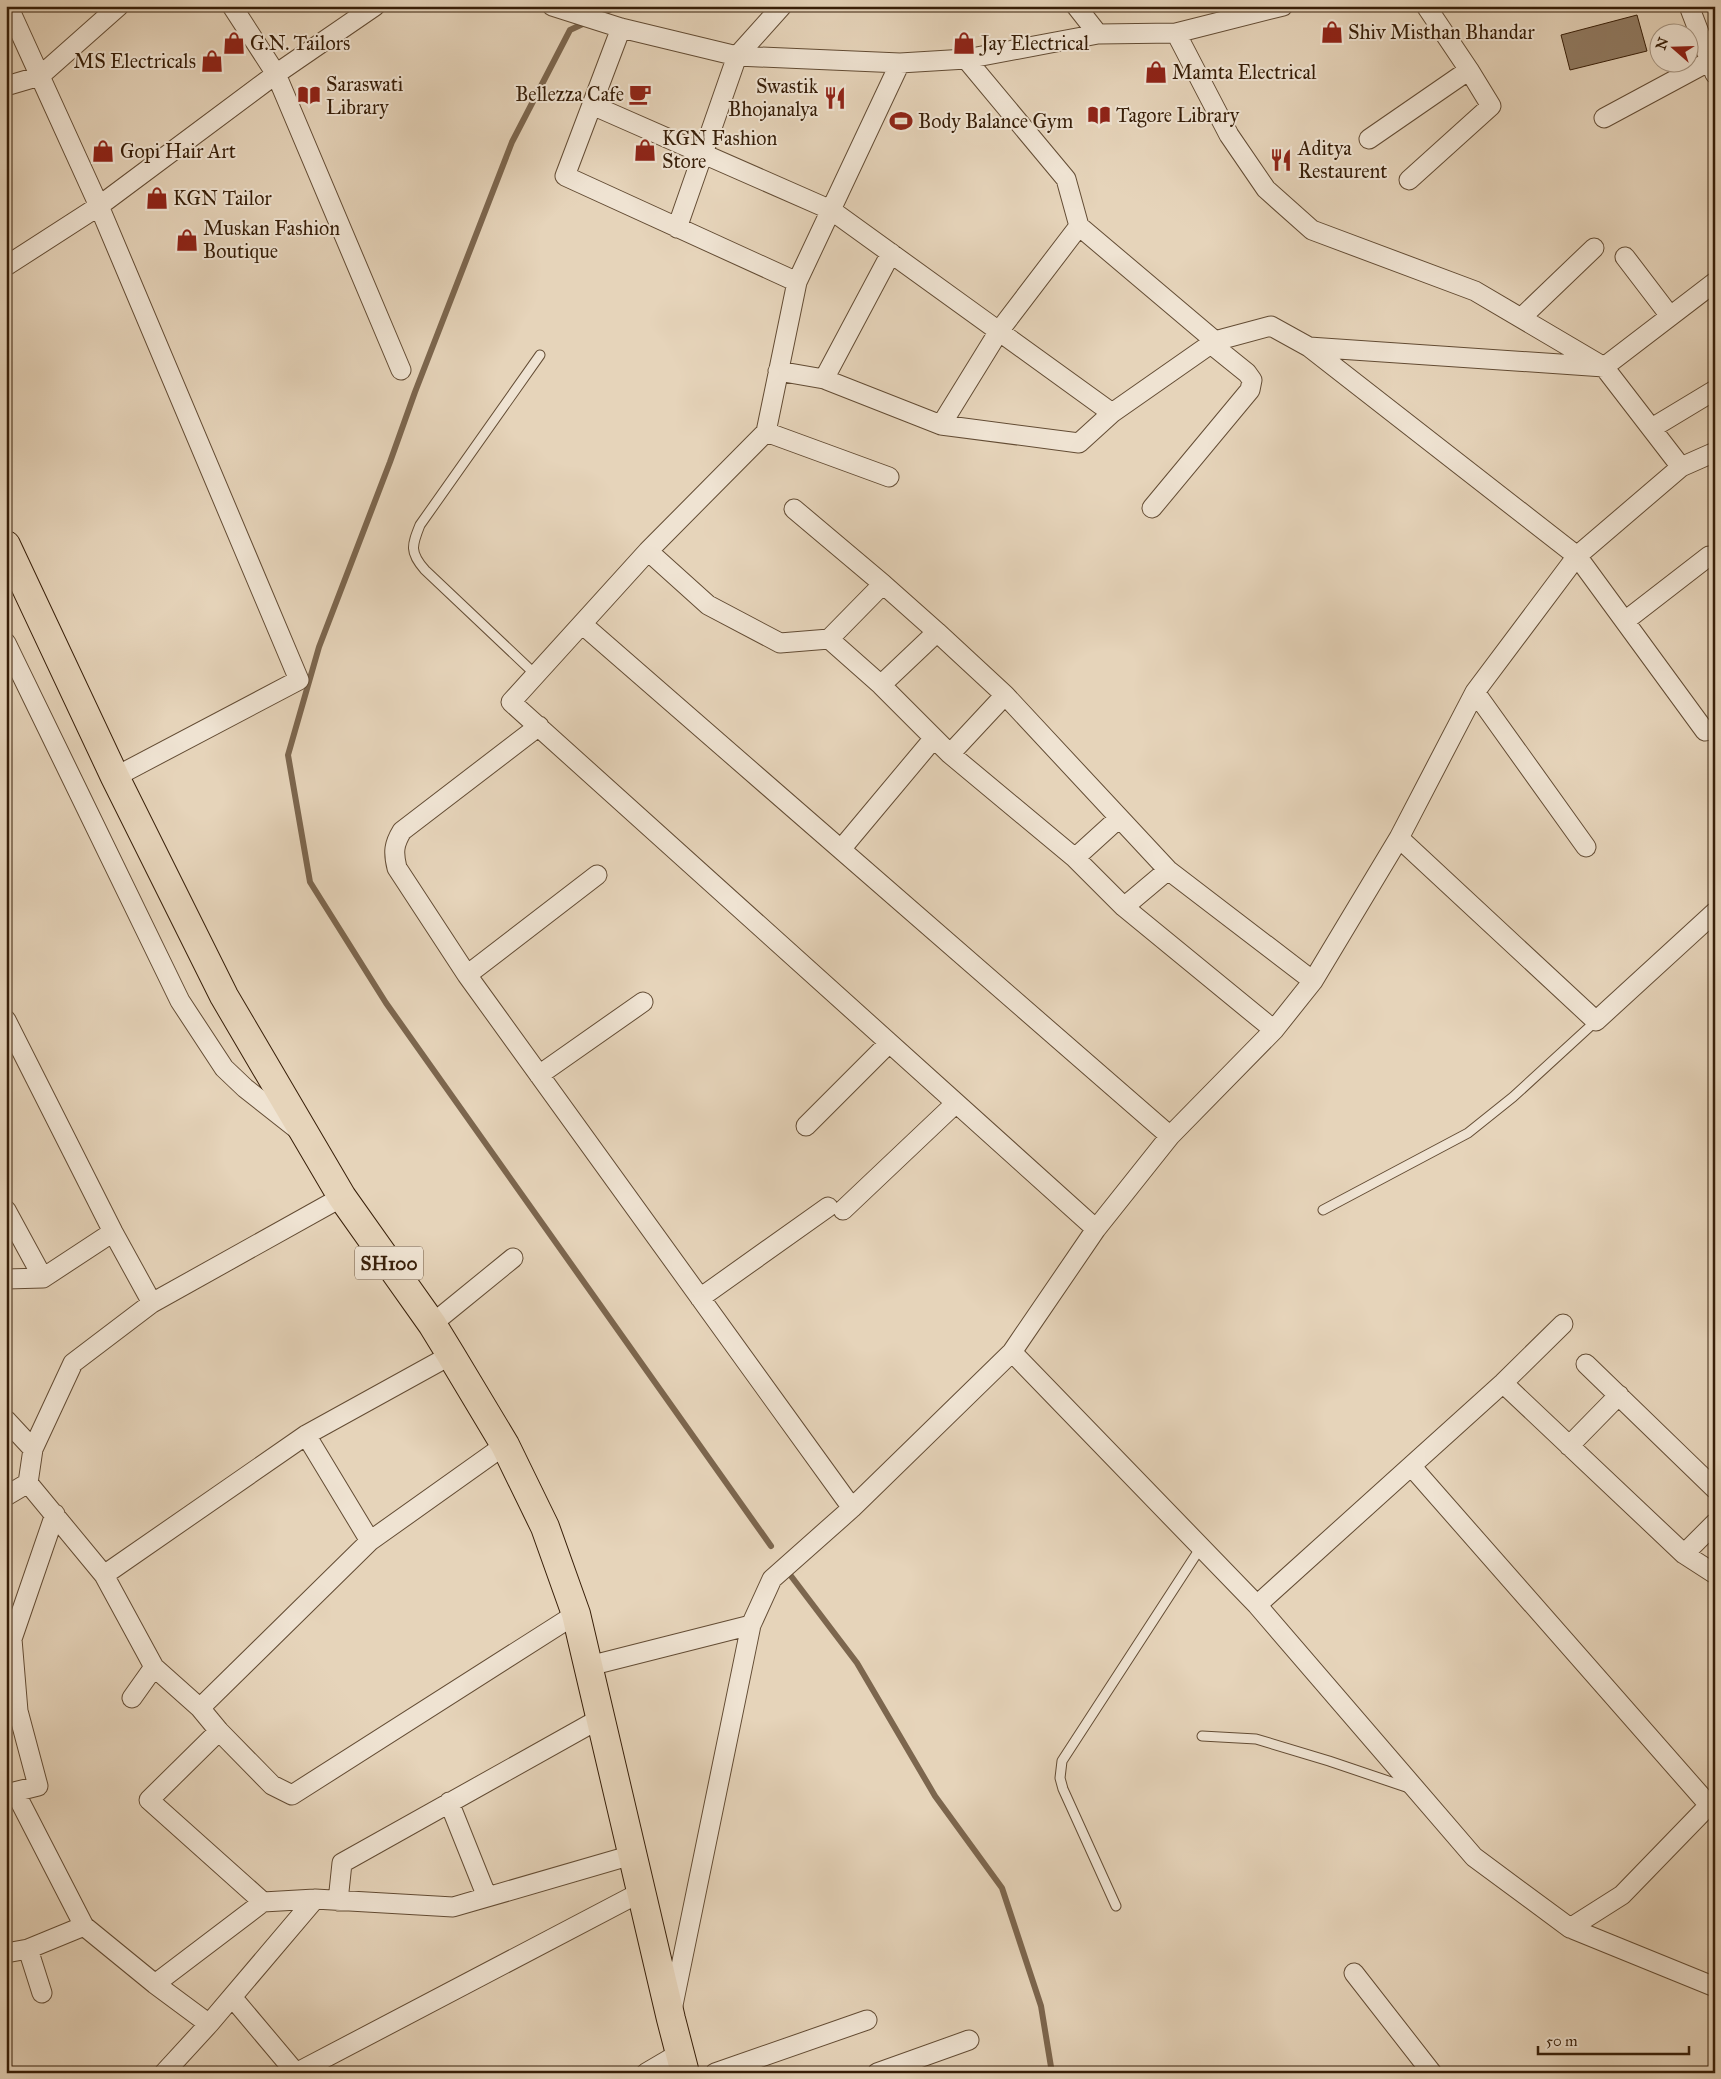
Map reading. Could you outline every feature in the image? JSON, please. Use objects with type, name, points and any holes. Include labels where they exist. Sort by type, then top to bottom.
[{"type":"main road","name":"SH100","points":[[6,545],[115,777],[224,996],[342,1196],[432,1324],[451,1355],[505,1445],[545,1527],[576,1614],[682,2063]]},
{"type":"street","points":[[8,6],[99,206],[299,680],[115,777]]},
{"type":"street","points":[[6,86],[40,76],[119,6]]},
{"type":"street","points":[[232,6],[276,74],[401,370]]},
{"type":"street","points":[[6,266],[99,206],[276,74],[375,6]]},
{"type":"street","points":[[552,6],[618,27],[737,56],[900,63],[966,60],[1098,34],[1176,33],[1283,6]]},
{"type":"street","points":[[677,228],[737,56],[782,6]]},
{"type":"street","points":[[1076,6],[1098,34]]},
{"type":"street","points":[[1409,180],[1491,106],[1426,6]]},
{"type":"street","points":[[1604,118],[1711,58],[1689,6]]},
{"type":"street","points":[[618,27],[566,176],[797,282]]},
{"type":"street","points":[[1176,33],[1229,135],[1266,189],[1312,230],[1475,291],[1604,367],[1681,467]]},
{"type":"street","points":[[966,60],[1066,179],[1079,226],[1247,373],[1252,380],[1250,390],[1152,508]]},
{"type":"street","points":[[900,63],[797,282],[766,432],[648,551],[511,702],[1096,1229]]},
{"type":"street","points":[[1369,139],[1469,70]]},
{"type":"street","points":[[592,105],[704,152],[831,210],[1112,413]]},
{"type":"street","points":[[941,425],[999,331],[1079,226]]},
{"type":"street","points":[[1521,318],[1594,248]]},
{"type":"street","points":[[824,379],[892,253]]},
{"type":"street","points":[[1625,256],[1670,316]]},
{"type":"street","points":[[1309,347],[1604,367],[1715,282]]},
{"type":"street","points":[[778,371],[824,379],[941,425],[1079,443],[1112,413],[1213,343],[1271,326],[1309,347],[1577,556],[1705,731]]},
{"type":"street","points":[[1652,428],[1715,390]]},
{"type":"street","points":[[766,432],[889,477]]},
{"type":"street","points":[[671,2019],[751,1626],[772,1579],[852,1508],[1012,1352],[1096,1229],[1170,1136],[1274,1030],[1313,981],[1399,838],[1475,692],[1577,556],[1681,467],[1715,452]]},
{"type":"street","points":[[794,509],[883,584],[1005,694],[1168,870],[1313,981]]},
{"type":"street","points":[[648,551],[708,605],[780,643],[829,639],[883,584]]},
{"type":"street","points":[[1624,621],[1709,556]]},
{"type":"street","points":[[582,624],[842,848],[1170,1136]]},
{"type":"street","points":[[882,685],[937,632]]},
{"type":"street","points":[[829,639],[882,685],[950,754],[1075,858],[1124,907],[1274,1030]]},
{"type":"street","points":[[7,646],[180,1001],[224,1068],[245,1088],[306,1136]]},
{"type":"street","points":[[1475,692],[1586,847]]},
{"type":"street","points":[[950,754],[1005,694]]},
{"type":"street","points":[[539,726],[402,831],[395,842],[393,854],[397,868],[466,975],[852,1508]]},
{"type":"street","points":[[842,848],[934,738]]},
{"type":"street","points":[[1075,858],[1119,818]]},
{"type":"street","points":[[1399,838],[1596,1021],[1715,912]]},
{"type":"street","points":[[1124,907],[1168,870]]},
{"type":"street","points":[[466,975],[597,875]]},
{"type":"street","points":[[539,1075],[643,1002]]},
{"type":"street","points":[[6,1020],[13,1049],[152,1303]]},
{"type":"street","points":[[806,1126],[890,1043]]},
{"type":"street","points":[[700,1298],[836,1209],[956,1103]]},
{"type":"street","points":[[342,1196],[152,1303],[73,1363],[33,1449],[28,1483],[104,1575],[154,1666],[200,1708],[219,1731],[272,1785],[292,1795],[576,1614]]},
{"type":"street","points":[[6,1210],[43,1278]]},
{"type":"street","points":[[6,1279],[43,1278],[113,1232]]},
{"type":"street","points":[[432,1324],[512,1258]]},
{"type":"street","points":[[1257,1605],[1503,1383],[1563,1324]]},
{"type":"street","points":[[1012,1352],[1257,1605],[1474,1857],[1570,1928],[1715,1987]]},
{"type":"street","points":[[104,1575],[306,1435],[451,1355]]},
{"type":"street","points":[[1586,1364],[1715,1489]]},
{"type":"street","points":[[1503,1383],[1684,1554],[1715,1574]]},
{"type":"street","points":[[1569,1446],[1618,1395]]},
{"type":"street","points":[[6,1420],[33,1449]]},
{"type":"street","points":[[306,1435],[370,1541]]},
{"type":"street","points":[[200,1708],[370,1541],[505,1445]]},
{"type":"street","points":[[1412,1466],[1712,1802],[1622,1895],[1570,1928]]},
{"type":"street","points":[[6,1496],[28,1483]]},
{"type":"street","points":[[55,1514],[9,1638],[12,1711],[38,1786],[11,1793],[84,1926],[155,1984],[209,2024]]},
{"type":"street","points":[[1684,1554],[1715,1523]]},
{"type":"street","points":[[589,1666],[751,1626]]},
{"type":"street","points":[[132,1698],[154,1666]]},
{"type":"street","points":[[338,1901],[342,1862],[601,1718]]},
{"type":"street","points":[[219,1731],[149,1800],[263,1902]]},
{"type":"street","points":[[449,1802],[487,1897]]},
{"type":"street","points":[[155,1984],[263,1902],[315,1899],[453,1907],[632,1855]]},
{"type":"street","points":[[232,1997],[296,2073],[641,1892]]},
{"type":"street","points":[[164,2073],[209,2024],[315,1899]]},
{"type":"street","points":[[6,1954],[28,1949],[84,1926]]},
{"type":"street","points":[[28,1949],[42,1993]]},
{"type":"street","points":[[1354,1973],[1432,2073]]},
{"type":"street","points":[[715,2073],[868,2020]]},
{"type":"street","points":[[877,2073],[969,2040]]},
{"type":"street","points":[[646,2073],[682,2063]]},
{"type":"lane","points":[[536,675],[425,570],[417,561],[412,549],[420,525],[540,355]]},
{"type":"lane","points":[[1323,1210],[1468,1133],[1513,1097],[1596,1021]]},
{"type":"lane","points":[[1116,1906],[1064,1789],[1060,1778],[1060,1770],[1067,1752],[1201,1547]]},
{"type":"lane","points":[[1202,1736],[1256,1740],[1329,1761],[1417,1790]]},
{"type":"building","points":[[1637,15],[1647,51],[1570,70],[1561,35]]},
{"type":"waterway","points":[[598,16],[617,6]]},
{"type":"waterway","points":[[587,22],[570,30],[512,142],[319,647],[288,755],[310,882],[386,1003],[771,1546]]},
{"type":"waterway","points":[[791,1576],[857,1663],[935,1796],[1002,1888],[1041,2006],[1052,2073]]},
{"type":"place","name":"Shiv Misthan Bhandar","points":[[1332,32]]},
{"type":"place","name":"G.N. Tailors","points":[[234,43]]},
{"type":"place","name":"Jay Electrical","points":[[964,43]]},
{"type":"place","name":"MS Electricals","points":[[212,61]]},
{"type":"place","name":"Mamta Electrical","points":[[1156,72]]},
{"type":"place","name":"Bellezza Cafe","points":[[640,94]]},
{"type":"place","name":"Saraswati Library","points":[[309,95]]},
{"type":"place","name":"Swastik Bhojanalya","points":[[835,98]]},
{"type":"place","name":"Tagore Library","points":[[1099,115]]},
{"type":"place","name":"Body Balance Gym","points":[[901,121]]},
{"type":"place","name":"KGN Fashion Store","points":[[645,150]]},
{"type":"place","name":"Gopi Hair Art","points":[[103,151]]},
{"type":"place","name":"Aditya Restaurent","points":[[1281,160]]},
{"type":"place","name":"KGN Tailor","points":[[157,198]]},
{"type":"place","name":"Muskan Fashion Boutique","points":[[187,240]]}]
